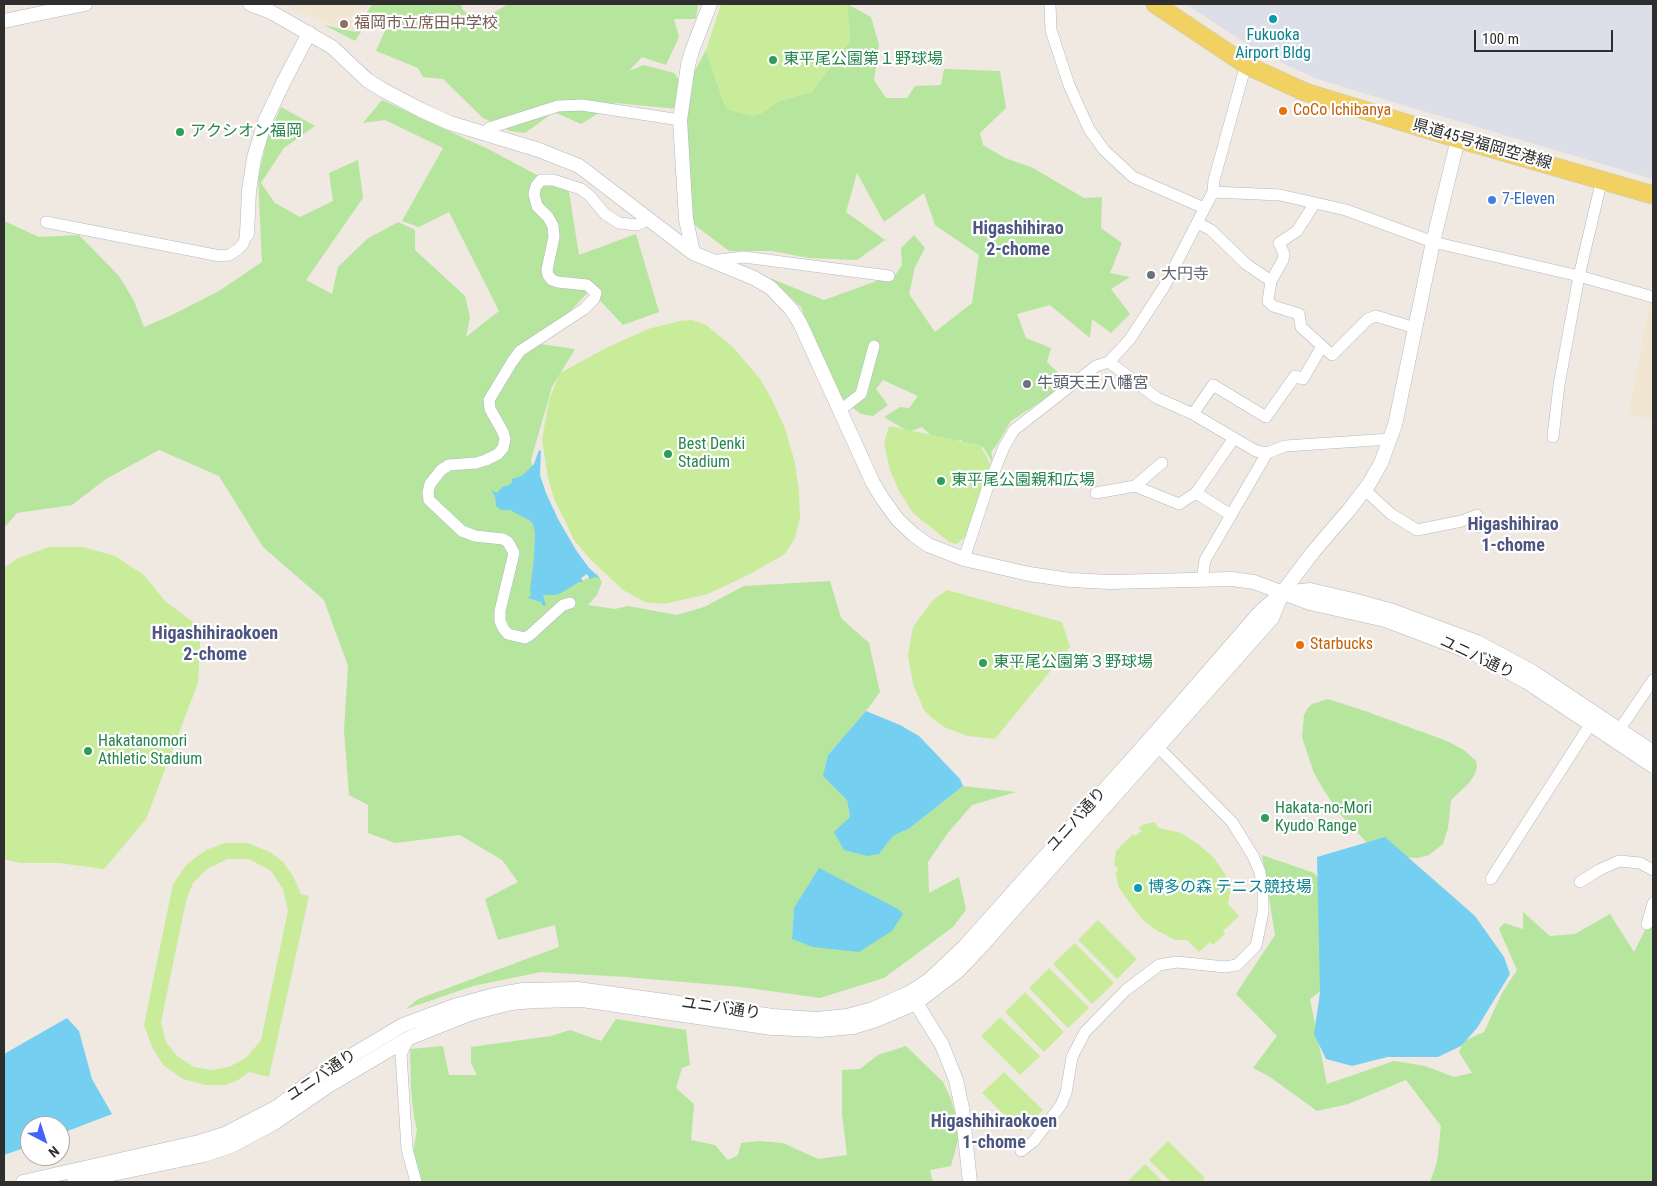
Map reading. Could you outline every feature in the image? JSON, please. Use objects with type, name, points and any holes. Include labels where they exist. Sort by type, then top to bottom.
[{"type":"main road","name":"県道45号福岡空港線","points":[[1155,4],[1248,66],[1304,92],[1653,195]]},
{"type":"street","points":[[4,21],[86,4]]},
{"type":"street","points":[[250,4],[272,12],[332,47],[367,80],[383,90],[450,123],[548,153],[579,166],[693,253],[754,278],[771,288],[791,309],[800,323],[873,483],[890,511],[914,535],[928,545],[964,559],[1029,574],[1070,580],[1110,582],[1232,579],[1254,582],[1282,593],[1313,552],[1365,490],[1382,463],[1391,438],[1408,369],[1433,242],[1458,139]]},
{"type":"street","points":[[693,253],[686,219],[680,120],[690,58],[710,4]]},
{"type":"street","points":[[1050,4],[1051,30],[1069,85],[1089,129],[1104,150],[1133,177],[1204,208]]},
{"type":"street","points":[[46,222],[220,256],[229,255],[237,250],[243,244],[247,234],[249,191],[254,158],[265,121],[309,34]]},
{"type":"street","points":[[964,559],[987,489],[1004,447],[1014,430],[1096,366],[1109,362],[1130,338],[1164,287],[1213,192],[1214,180],[1243,75],[1248,66]]},
{"type":"street","points":[[487,134],[489,128],[558,106],[582,105],[680,120]]},
{"type":"street","points":[[1553,437],[1579,276],[1602,179]]},
{"type":"street","points":[[570,603],[563,605],[530,635],[524,638],[508,634],[500,621],[500,611],[514,554],[508,542],[503,539],[475,536],[462,531],[429,500],[428,492],[430,484],[440,470],[449,466],[476,463],[498,454],[503,448],[505,439],[490,409],[489,400],[512,362],[520,351],[584,309],[594,299],[596,292],[587,285],[558,282],[552,280],[548,275],[547,270],[554,237],[553,226],[548,217],[537,206],[534,194],[536,186],[541,180],[554,180],[580,189],[589,195],[605,214],[619,222],[637,225],[650,219]]},
{"type":"street","points":[[1213,192],[1280,195],[1346,210],[1433,242],[1579,276],[1653,297]]},
{"type":"street","points":[[1315,203],[1297,231],[1279,243],[1284,254],[1283,260],[1271,280],[1268,301],[1273,306],[1299,314],[1301,327],[1332,355],[1368,319],[1376,316],[1415,328]]},
{"type":"street","points":[[1198,223],[1212,230],[1233,253],[1271,280]]},
{"type":"street","points":[[711,261],[744,257],[889,276]]},
{"type":"street","points":[[839,411],[861,394],[874,346]]},
{"type":"street","points":[[1193,414],[1213,385],[1266,416],[1295,376],[1303,380],[1322,346]]},
{"type":"street","points":[[1109,362],[1157,398],[1193,414],[1256,451],[1267,453],[1285,446],[1391,438]]},
{"type":"street","points":[[1135,486],[1179,504],[1196,493],[1234,438]]},
{"type":"street","points":[[1202,580],[1205,560],[1267,453]]},
{"type":"street","points":[[1096,493],[1135,486],[1162,463]]},
{"type":"street","points":[[1365,490],[1391,514],[1417,530],[1462,522],[1477,515],[1479,527]]},
{"type":"street","points":[[1196,493],[1231,516]]},
{"type":"street","name":"ユニバ通り","points":[[1282,593],[1310,603],[1385,620],[1475,654],[1616,734],[1653,752]]},
{"type":"street","name":"ユニバ通り","points":[[23,1182],[199,1142],[225,1134],[277,1107],[319,1075],[406,1032],[511,1004],[534,1001],[582,1000],[772,1028],[820,1030],[853,1027],[876,1020],[958,971],[1272,618],[1282,593]]},
{"type":"street","name":"ユニバ通り","points":[[912,998],[928,980],[965,946],[1261,612],[1282,593]]},
{"type":"street","points":[[1616,734],[1653,680]]},
{"type":"street","points":[[1491,880],[1593,720]]},
{"type":"street","name":"ユニバ通り","points":[[1616,734],[1653,766]]},
{"type":"street","points":[[1021,1151],[1034,1141],[1061,1105],[1066,1093],[1072,1057],[1085,1032],[1126,990],[1159,965],[1177,962],[1225,967],[1237,965],[1256,946],[1263,912],[1263,892],[1260,872],[1253,856],[1232,822],[1158,747]]},
{"type":"street","points":[[1580,882],[1599,870],[1619,861],[1640,863],[1653,870]]},
{"type":"street","points":[[1647,924],[1653,903]]},
{"type":"street","points":[[912,998],[942,1045],[956,1080],[962,1108],[970,1182]]},
{"type":"street","points":[[406,1032],[402,1054],[407,1149],[416,1182]]},
{"type":"street","name":"ユニバ通り","points":[[74,1182],[204,1155],[231,1146],[274,1123],[406,1032]]},
{"type":"shaded area","name":"福岡市立席田中学校","points":[[280,4],[367,4],[353,34]]},
{"type":"shaded area","points":[[1185,4],[1653,4],[1653,179],[1315,78],[1263,54]]},
{"type":"shaded area","points":[[1650,300],[1653,301],[1653,420],[1629,414]]},
{"type":"green space","points":[[372,4],[461,4],[463,10],[476,21],[508,4],[698,4],[696,19],[674,19],[679,37],[666,65],[642,57],[629,71],[644,65],[674,73],[685,89],[706,50],[724,103],[760,114],[777,102],[812,91],[850,41],[847,4],[871,17],[879,45],[874,80],[886,98],[907,98],[915,86],[941,85],[944,69],[1000,71],[1006,108],[980,133],[983,145],[1005,158],[1033,168],[1084,198],[1102,197],[1101,228],[1122,243],[1110,273],[1130,277],[1111,289],[1130,314],[1111,333],[1092,319],[1090,338],[1050,305],[1017,314],[1026,338],[1051,348],[1047,362],[1069,383],[1011,421],[991,452],[993,463],[983,447],[972,449],[961,440],[937,441],[922,427],[909,432],[884,417],[900,407],[909,408],[918,396],[883,380],[876,389],[888,405],[873,416],[861,414],[839,398],[819,356],[801,307],[770,278],[824,300],[896,274],[902,265],[901,248],[914,235],[925,248],[915,267],[909,294],[935,332],[972,303],[979,255],[935,225],[924,193],[884,222],[857,173],[846,212],[885,240],[857,260],[809,258],[772,251],[729,251],[692,223],[678,109],[615,103],[581,124],[554,112],[525,133],[510,131],[483,118],[443,79],[423,77],[418,68],[376,51],[389,22],[371,17],[355,41],[324,25],[355,32]]},
{"type":"green space","name":"東平尾公園第１野球場","points":[[721,4],[847,4],[850,41],[812,92],[777,102],[760,114],[753,116],[728,110],[706,50]]},
{"type":"green space","points":[[382,100],[490,150],[569,192],[579,255],[636,234],[659,312],[623,325],[590,290],[540,344],[575,349],[552,387],[531,460],[533,471],[531,517],[559,591],[597,574],[602,582],[597,595],[588,605],[615,609],[628,606],[677,615],[704,607],[744,586],[830,581],[841,618],[869,643],[880,692],[828,755],[847,800],[850,817],[879,854],[893,836],[910,828],[963,786],[1016,792],[972,805],[947,834],[928,862],[929,893],[959,877],[966,910],[953,927],[884,978],[820,998],[741,987],[541,972],[473,986],[406,1009],[418,999],[559,947],[555,925],[498,940],[485,899],[518,882],[502,860],[460,835],[395,843],[368,833],[368,805],[349,795],[344,730],[348,666],[324,600],[263,547],[219,476],[159,450],[106,479],[72,505],[17,513],[4,528],[4,221],[39,237],[79,235],[119,276],[134,301],[144,327],[219,291],[262,262],[258,178],[268,136],[281,107],[315,126],[284,148],[261,183],[275,203],[300,217],[333,201],[329,173],[358,160],[363,198],[306,280],[332,294],[338,267],[367,239],[398,222],[415,230],[415,250],[465,296],[470,317],[466,337],[499,311],[449,212],[419,227],[402,221],[443,148],[385,120],[363,123]],"holes":[[[801,898],[792,939],[794,909]]]},
{"type":"green space","name":"Best Denki Stadium","points":[[692,320],[706,325],[733,347],[760,379],[770,396],[785,428],[795,463],[800,518],[795,538],[785,554],[750,574],[708,594],[664,604],[645,602],[623,590],[589,558],[574,540],[554,499],[548,478],[542,440],[549,400],[560,373],[606,348],[648,329]]},
{"type":"green space","name":"東平尾公園親和広場","points":[[889,426],[980,445],[992,467],[968,534],[957,544],[949,542],[913,513],[899,491],[890,470],[884,443]]},
{"type":"green space","name":"Hakatanomori Athletic Stadium","points":[[49,547],[83,547],[115,556],[144,575],[165,601],[201,628],[198,683],[146,819],[104,869],[59,863],[20,863],[4,859],[4,568],[18,558]]},
{"type":"green space","name":"東平尾公園第３野球場","points":[[947,590],[1062,622],[1070,647],[995,739],[968,736],[944,727],[924,710],[913,684],[908,655],[913,627],[932,601]]},
{"type":"green space","points":[[1328,699],[1447,741],[1464,750],[1476,761],[1475,774],[1469,783],[1451,800],[1448,828],[1443,844],[1429,855],[1418,858],[1393,857],[1369,845],[1341,815],[1325,792],[1314,773],[1302,737],[1304,715],[1307,709],[1312,704]]},
{"type":"green space","name":"博多の森 テニス競技場","points":[[1154,822],[1159,828],[1181,833],[1198,844],[1214,858],[1229,883],[1228,904],[1239,916],[1223,931],[1225,934],[1213,945],[1210,942],[1199,952],[1187,940],[1175,940],[1144,921],[1118,886],[1116,873],[1118,868],[1114,865],[1116,851],[1133,834],[1135,836],[1142,831],[1139,828],[1142,825]]},
{"type":"green space","points":[[225,843],[248,843],[270,852],[283,862],[293,876],[301,894],[309,896],[269,1077],[249,1072],[238,1080],[225,1085],[206,1085],[183,1079],[163,1065],[152,1047],[144,1025],[173,884],[187,864],[206,850]],"holes":[[[227,859],[249,859],[271,871],[283,889],[288,910],[261,1040],[247,1057],[229,1067],[212,1070],[194,1067],[177,1056],[166,1042],[161,1022],[186,901],[193,883],[207,869]]]},
{"type":"green space","points":[[1262,855],[1314,873],[1351,914],[1350,969],[1310,999],[1327,1084],[1394,1061],[1425,1066],[1454,1077],[1472,1073],[1459,1052],[1464,1041],[1484,1032],[1502,993],[1517,970],[1499,929],[1504,923],[1523,929],[1523,912],[1550,936],[1575,934],[1610,914],[1634,952],[1653,914],[1653,1182],[1430,1182],[1437,1162],[1441,1126],[1406,1080],[1348,1104],[1317,1111],[1270,1077],[1253,1068],[1277,1036],[1236,994],[1275,935]]},
{"type":"green space","points":[[1098,920],[1137,959],[1117,979],[1078,940]]},
{"type":"green space","points":[[1075,943],[1114,983],[1092,1004],[1053,964]]},
{"type":"green space","points":[[1049,968],[1089,1008],[1068,1028],[1029,988]]},
{"type":"green space","points":[[1025,992],[1064,1032],[1044,1052],[1005,1012]]},
{"type":"green space","points":[[1000,1017],[1040,1056],[1020,1075],[981,1036]]},
{"type":"green space","points":[[616,1019],[686,1030],[690,1065],[682,1068],[676,1088],[694,1104],[691,1140],[715,1145],[728,1160],[738,1155],[741,1143],[758,1141],[783,1143],[818,1159],[847,1155],[842,1114],[842,1070],[860,1069],[878,1055],[906,1046],[943,1082],[951,1099],[955,1113],[958,1140],[951,1166],[930,1170],[933,1182],[419,1182],[413,1152],[417,1130],[411,1089],[410,1049],[443,1046],[449,1075],[477,1075],[471,1063],[471,1047],[551,1036],[570,1030],[601,1041]]},
{"type":"green space","points":[[1004,1072],[1043,1110],[1021,1131],[982,1093]]},
{"type":"green space","points":[[1168,1141],[1205,1178],[1201,1182],[1171,1182],[1149,1160]]},
{"type":"green space","points":[[1145,1164],[1163,1182],[1127,1182]]},
{"type":"water","points":[[539,450],[541,451],[540,475],[558,519],[576,550],[589,568],[600,578],[590,579],[587,574],[581,578],[583,582],[579,582],[561,593],[543,595],[546,605],[543,606],[541,602],[528,598],[531,595],[534,557],[535,534],[533,524],[510,510],[501,510],[496,506],[495,496],[491,490],[497,493],[502,487],[509,485],[512,479],[525,473],[534,464]]},
{"type":"water","points":[[866,711],[900,725],[919,736],[960,779],[963,786],[910,828],[893,836],[879,854],[867,856],[844,850],[834,832],[850,817],[847,800],[823,776],[828,755]]},
{"type":"water","points":[[1385,837],[1475,916],[1504,957],[1510,974],[1477,1028],[1461,1046],[1438,1057],[1387,1057],[1352,1066],[1326,1059],[1314,1034],[1320,992],[1317,857]]},
{"type":"water","points":[[819,868],[898,909],[903,914],[892,931],[859,952],[813,947],[792,939],[794,908]]},
{"type":"water","points":[[67,1018],[79,1031],[92,1079],[112,1114],[70,1130],[70,1116],[20,1116],[20,1149],[4,1155],[4,1054]]},
{"type":"place","name":"Fukuoka Airport Bldg","points":[[1273,19]]},
{"type":"place","name":"福岡市立席田中学校","points":[[344,24]]},
{"type":"place","name":"東平尾公園第１野球場","points":[[773,60]]},
{"type":"place","name":"CoCo Ichibanya","points":[[1283,111]]},
{"type":"place","name":"アクシオン福岡","points":[[180,132]]},
{"type":"place","name":"7-Eleven","points":[[1492,200]]},
{"type":"place","name":"大円寺","points":[[1151,275]]},
{"type":"place","name":"牛頭天王八幡宮","points":[[1027,384]]},
{"type":"place","name":"Best Denki Stadium","points":[[668,454]]},
{"type":"place","name":"東平尾公園親和広場","points":[[941,481]]},
{"type":"place","name":"Starbucks","points":[[1300,645]]},
{"type":"place","name":"東平尾公園第３野球場","points":[[983,663]]},
{"type":"place","name":"Hakatanomori Athletic Stadium","points":[[88,751]]},
{"type":"place","name":"Hakata-no-Mori Kyudo Range","points":[[1265,818]]},
{"type":"place","name":"博多の森 テニス競技場","points":[[1138,888]]},
{"type":"district","name":"Higashihirao 2-chome","points":[[1018,239]]},
{"type":"district","name":"Higashihirao 1-chome","points":[[1513,535]]},
{"type":"district","name":"Higashihiraokoen 2-chome","points":[[215,644]]},
{"type":"district","name":"Higashihiraokoen 1-chome","points":[[994,1132]]}]
